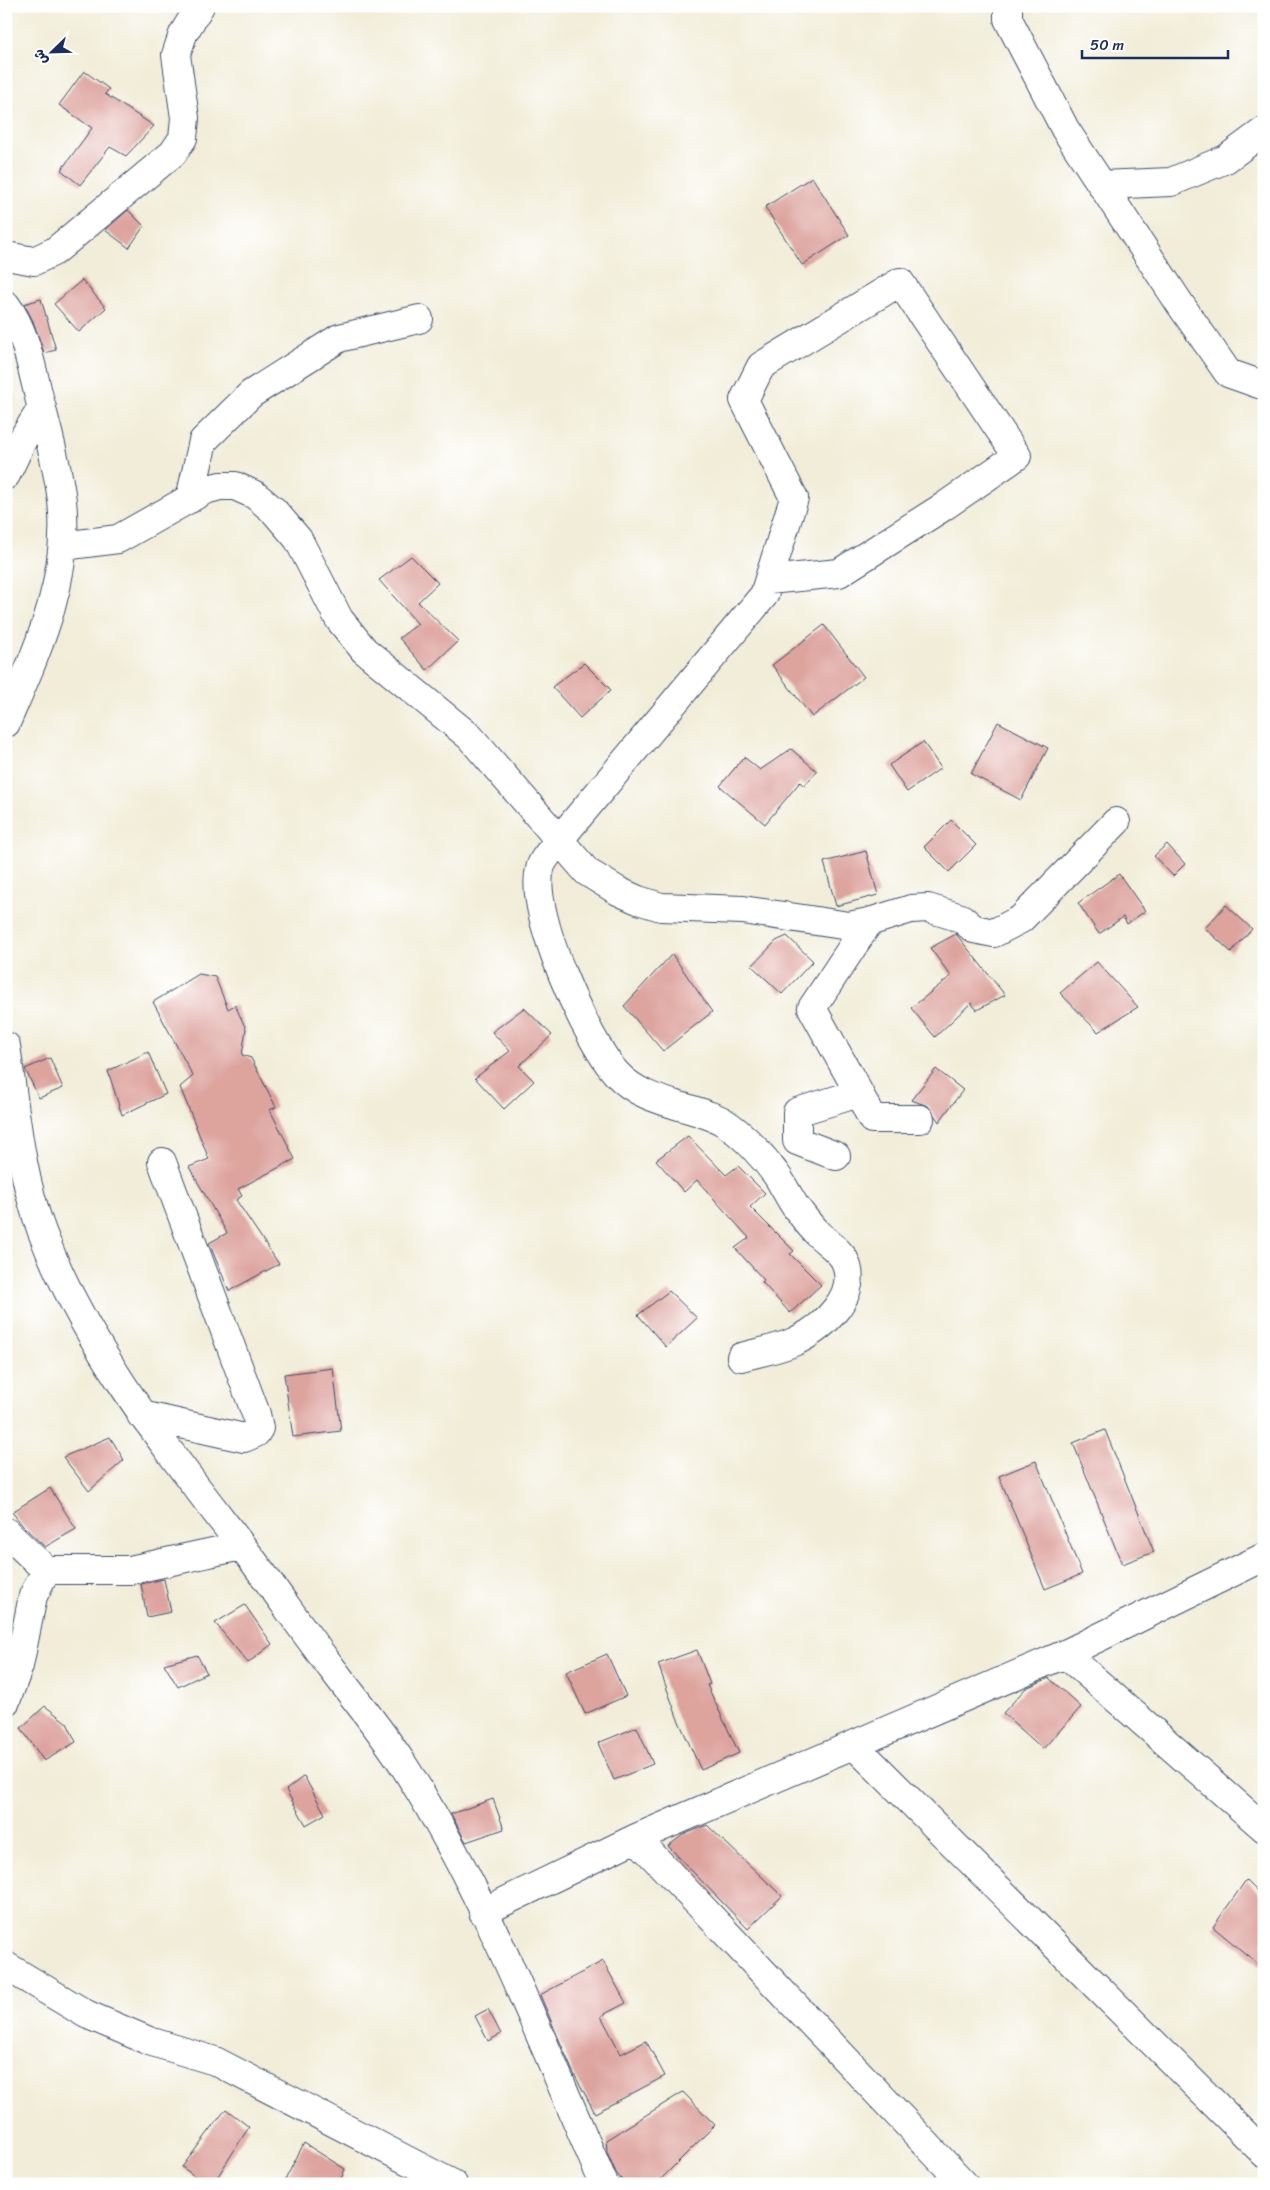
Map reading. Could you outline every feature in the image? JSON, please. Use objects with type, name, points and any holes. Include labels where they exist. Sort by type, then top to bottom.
[{"type":"street","points":[[6,256],[34,261],[55,252],[173,153],[183,138],[185,118],[176,55],[183,34],[200,6]]},
{"type":"street","points":[[1008,6],[1008,19],[1065,129],[1180,304],[1228,373],[1259,384],[1264,381]]},
{"type":"street","points":[[1102,185],[1171,182],[1226,159],[1264,131]]},
{"type":"street","points":[[741,1357],[795,1341],[829,1317],[845,1296],[849,1274],[843,1258],[816,1232],[795,1206],[777,1177],[747,1142],[722,1120],[651,1098],[633,1088],[617,1074],[602,1054],[549,941],[540,897],[540,868],[558,840],[764,595],[794,498],[744,400],[761,366],[900,282],[1016,456],[943,507],[838,573],[769,580]]},
{"type":"street","points":[[6,305],[13,314],[30,357],[55,459],[62,502],[62,546],[49,616],[6,724]]},
{"type":"street","points":[[190,499],[203,441],[251,394],[339,338],[419,319]]},
{"type":"street","points":[[6,475],[25,435],[42,408]]},
{"type":"street","points":[[62,546],[118,539],[205,490],[220,486],[235,486],[255,495],[274,511],[298,539],[339,619],[364,650],[470,737],[505,775],[587,872],[618,891],[661,907],[743,910],[849,926],[912,909],[928,908],[961,918],[974,929],[994,933],[1022,919],[1116,822]]},
{"type":"street","points":[[869,922],[812,1008],[872,1119],[920,1119]]},
{"type":"street","points":[[6,1046],[28,1189],[41,1230],[58,1269],[103,1357],[182,1471],[242,1546],[402,1762],[434,1815],[483,1912],[523,1996],[604,2184]]},
{"type":"street","points":[[836,1156],[797,1141],[797,1112],[859,1093]]},
{"type":"street","points":[[142,1415],[244,1438],[256,1433],[259,1428],[256,1414],[162,1162]]},
{"type":"street","points":[[6,1532],[46,1570],[130,1570],[242,1546]]},
{"type":"street","points":[[483,1912],[636,1838],[855,1746],[1065,1654],[1264,1557]]},
{"type":"street","points":[[6,1701],[19,1666],[33,1596],[46,1570]]},
{"type":"street","points":[[1065,1654],[1264,1828]]},
{"type":"street","points":[[855,1746],[1264,2153]]},
{"type":"street","points":[[636,1838],[964,2184]]},
{"type":"street","points":[[6,1966],[86,2014],[149,2041],[215,2061],[453,2184]]},
{"type":"building","points":[[84,71],[109,89],[105,94],[154,126],[126,156],[110,147],[80,185],[61,170],[92,128],[59,105]]},
{"type":"building","points":[[812,177],[849,235],[802,265],[765,207]]},
{"type":"building","points":[[128,210],[144,226],[129,248],[105,230]]},
{"type":"building","points":[[82,280],[106,308],[79,332],[54,304]]},
{"type":"building","points":[[41,299],[56,350],[44,353],[33,321],[24,304]]},
{"type":"building","points":[[411,556],[438,583],[418,602],[458,641],[427,670],[399,638],[418,624],[379,580]]},
{"type":"building","points":[[824,625],[864,677],[812,717],[772,665]]},
{"type":"building","points":[[584,663],[611,690],[580,718],[552,687]]},
{"type":"building","points":[[998,722],[1048,748],[1021,800],[971,774]]},
{"type":"building","points":[[923,742],[941,768],[907,792],[889,765]]},
{"type":"building","points":[[791,749],[817,771],[804,786],[800,782],[765,824],[720,786],[744,757],[760,770]]},
{"type":"building","points":[[951,820],[976,845],[949,872],[924,847]]},
{"type":"building","points":[[1167,844],[1185,864],[1173,876],[1154,856]]},
{"type":"building","points":[[866,851],[878,895],[836,906],[824,862]]},
{"type":"building","points":[[1119,874],[1145,911],[1127,924],[1123,917],[1099,934],[1078,903]]},
{"type":"building","points":[[1226,905],[1252,929],[1231,952],[1205,928]]},
{"type":"building","points":[[956,934],[1005,995],[977,1010],[971,1003],[935,1037],[911,1008],[951,976],[930,948]]},
{"type":"building","points":[[787,936],[813,961],[782,994],[752,966],[776,941]]},
{"type":"building","points":[[672,954],[712,1012],[663,1051],[624,1006]]},
{"type":"building","points":[[1097,962],[1138,1007],[1098,1032],[1060,993]]},
{"type":"building","points":[[199,974],[215,977],[228,1009],[235,1005],[246,1029],[242,1055],[251,1058],[276,1107],[270,1110],[295,1159],[238,1189],[242,1196],[236,1200],[279,1264],[229,1291],[209,1243],[227,1233],[189,1167],[209,1159],[180,1087],[193,1076],[153,1002]]},
{"type":"building","points":[[524,1008],[552,1035],[519,1066],[534,1081],[504,1109],[475,1078],[510,1051],[492,1032]]},
{"type":"building","points":[[148,1052],[166,1094],[122,1115],[108,1071]]},
{"type":"building","points":[[50,1058],[63,1088],[39,1098],[25,1069]]},
{"type":"building","points":[[936,1069],[963,1090],[939,1122],[928,1106],[911,1100]]},
{"type":"building","points":[[688,1136],[726,1175],[738,1166],[765,1193],[750,1207],[794,1251],[790,1254],[821,1285],[790,1313],[735,1248],[749,1238],[697,1180],[684,1192],[656,1160]]},
{"type":"building","points":[[669,1291],[697,1318],[666,1347],[638,1315]]},
{"type":"building","points":[[333,1368],[341,1431],[293,1437],[284,1374]]},
{"type":"building","points":[[1105,1430],[1154,1552],[1122,1564],[1073,1443]]},
{"type":"building","points":[[110,1437],[124,1460],[89,1491],[63,1457]]},
{"type":"building","points":[[1036,1461],[1082,1574],[1045,1589],[999,1476]]},
{"type":"building","points":[[50,1488],[76,1529],[45,1547],[22,1525],[12,1512]]},
{"type":"building","points":[[164,1579],[171,1612],[147,1617],[141,1584]]},
{"type":"building","points":[[245,1605],[272,1644],[248,1663],[215,1623]]},
{"type":"building","points":[[697,1650],[710,1684],[707,1685],[739,1753],[701,1770],[677,1717],[658,1664]]},
{"type":"building","points":[[607,1654],[626,1696],[585,1714],[566,1672]]},
{"type":"building","points":[[197,1655],[207,1673],[178,1687],[164,1664]]},
{"type":"building","points":[[1049,1678],[1081,1707],[1043,1749],[1003,1713],[1026,1688]]},
{"type":"building","points":[[45,1706],[67,1723],[76,1742],[44,1761],[21,1728]]},
{"type":"building","points":[[637,1727],[653,1764],[614,1780],[598,1743]]},
{"type":"building","points":[[304,1776],[325,1814],[306,1825],[286,1790]]},
{"type":"building","points":[[493,1799],[504,1829],[466,1842],[451,1814]]},
{"type":"building","points":[[707,1825],[782,1896],[748,1929],[668,1846],[683,1835]]},
{"type":"building","points":[[1246,1880],[1264,1898],[1264,1969],[1213,1927]]},
{"type":"building","points":[[603,1961],[626,2003],[601,2016],[621,2054],[646,2041],[665,2076],[595,2113],[573,2072],[540,1995]]},
{"type":"building","points":[[488,2009],[501,2034],[488,2041],[475,2016]]},
{"type":"building","points":[[683,2092],[715,2125],[656,2184],[625,2184],[616,2173],[607,2152],[606,2140]]},
{"type":"building","points":[[226,2109],[249,2127],[213,2184],[205,2184],[182,2167]]},
{"type":"building","points":[[304,2143],[345,2169],[339,2184],[283,2184]]}]
